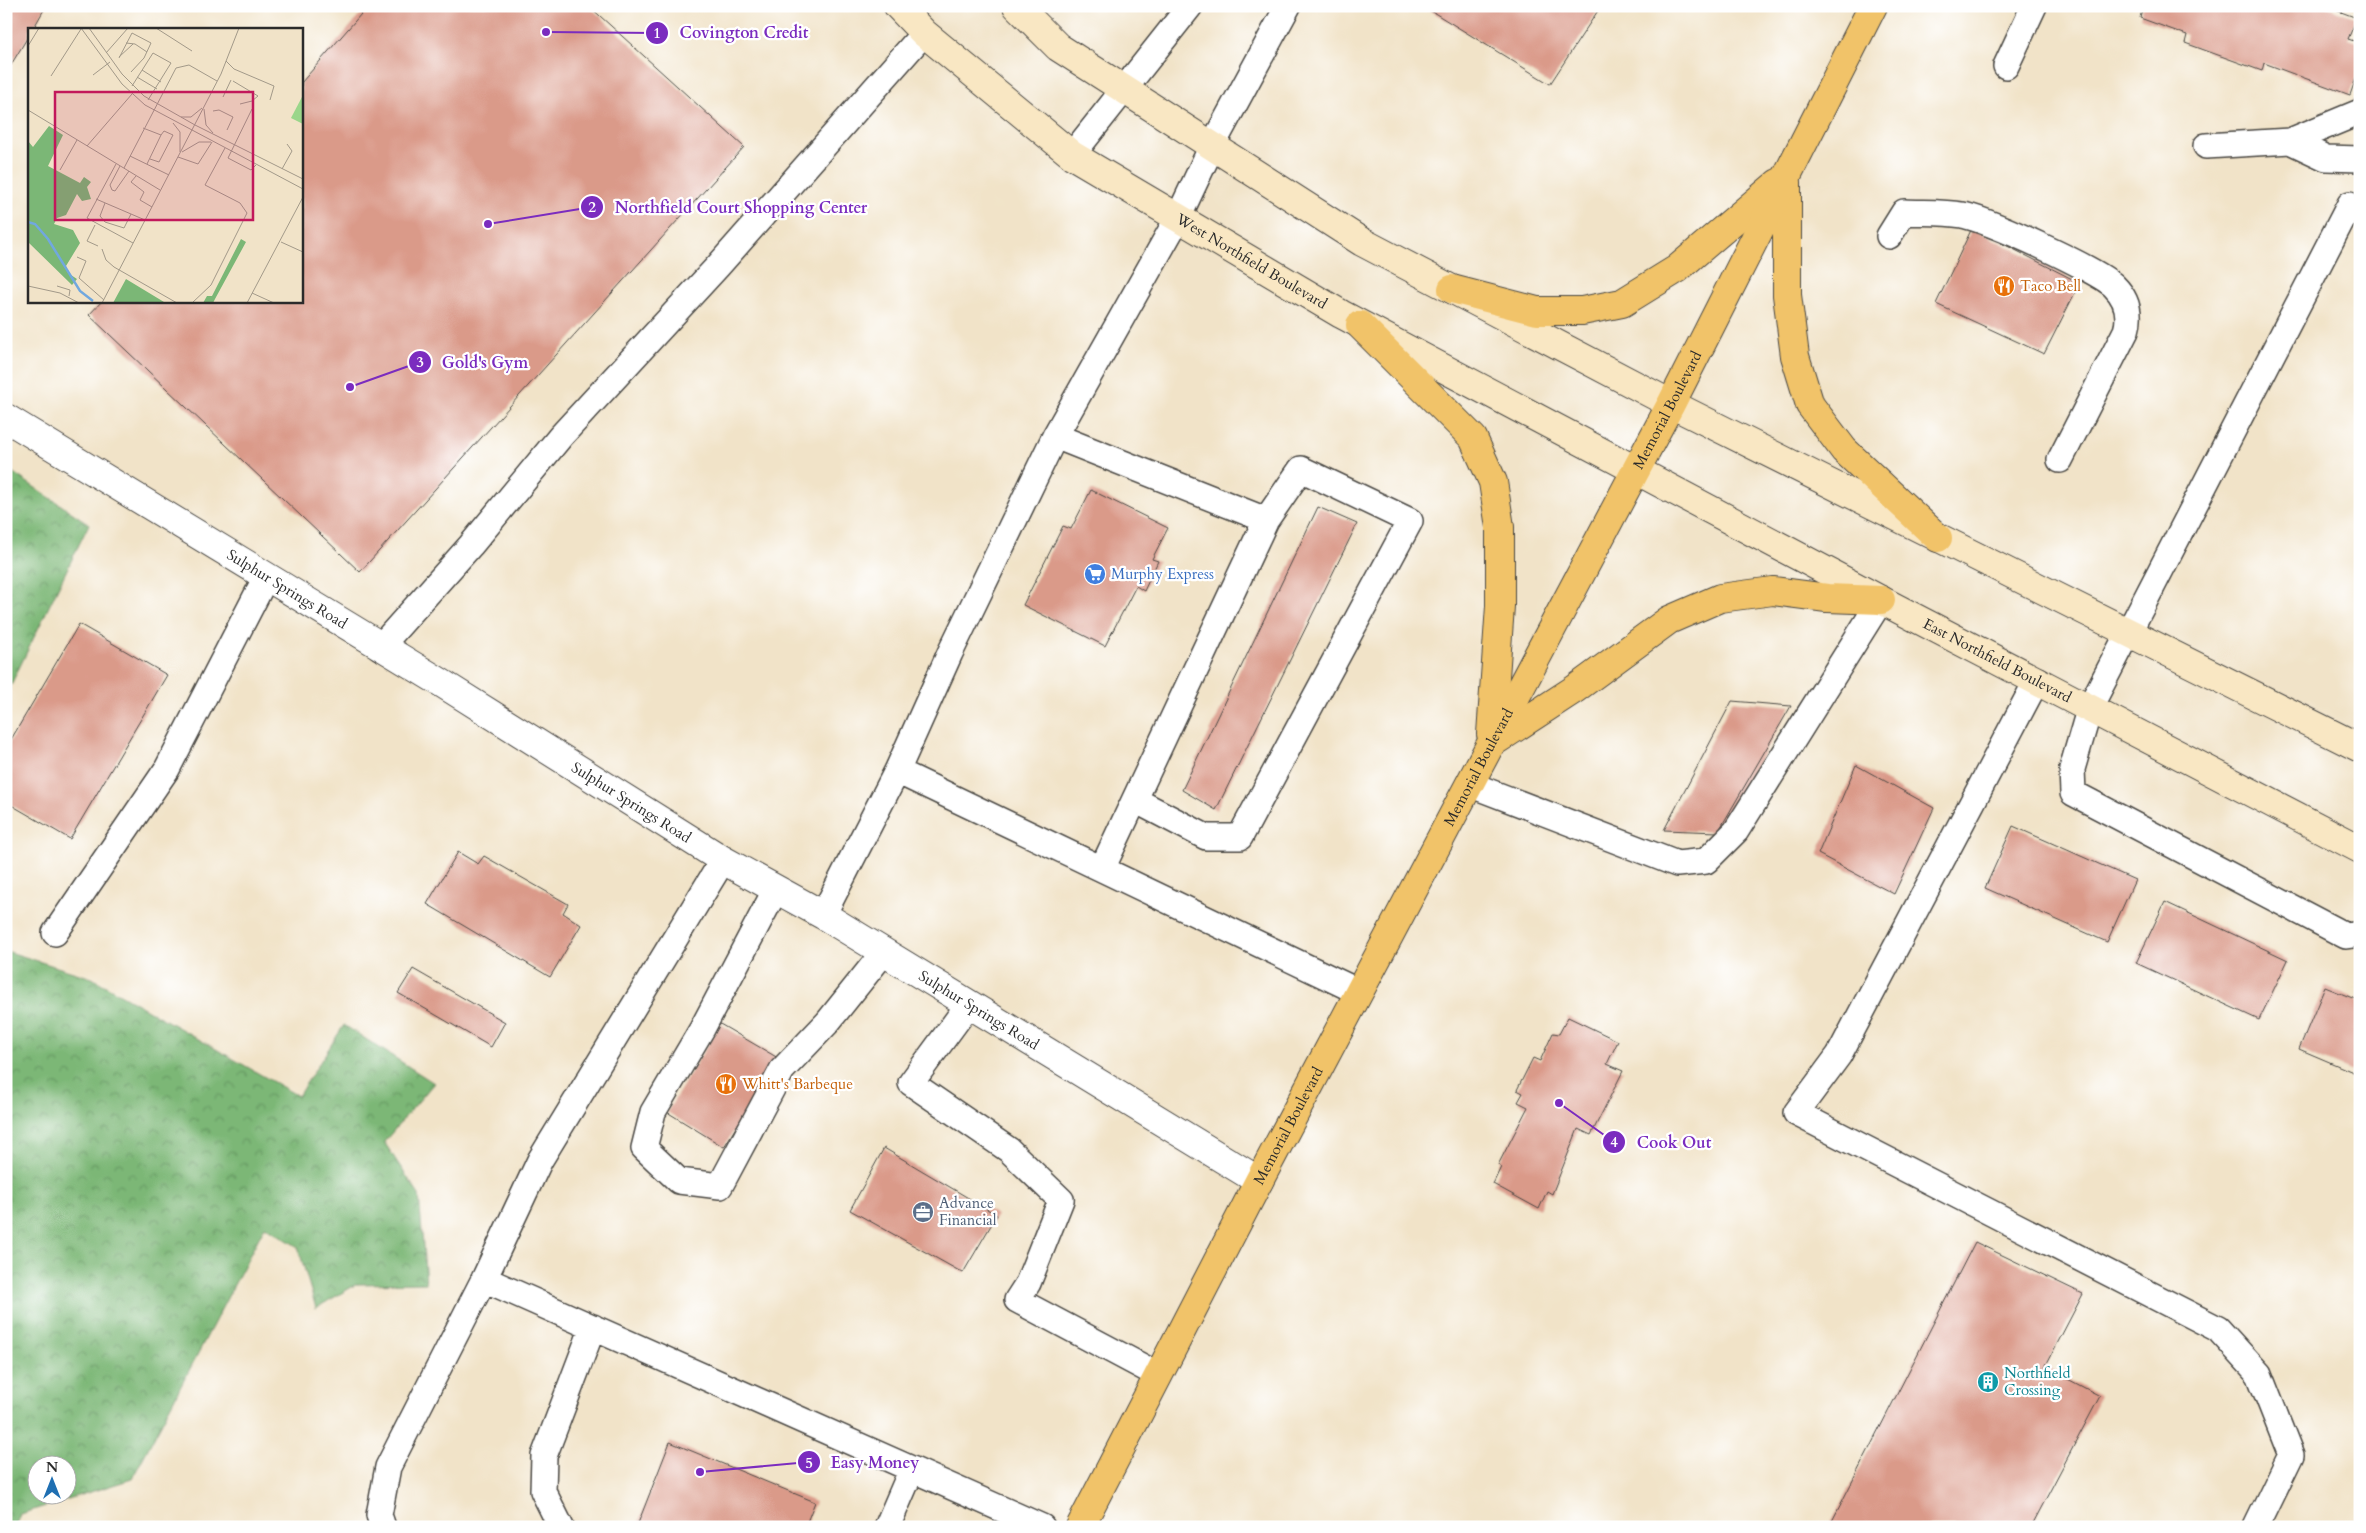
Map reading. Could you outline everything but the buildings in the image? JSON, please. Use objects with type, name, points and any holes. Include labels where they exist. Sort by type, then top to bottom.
[{"type":"main road","name":"West Northfield Boulevard","points":[[898,6],[924,34],[1072,155],[1360,325],[1636,470]]},
{"type":"main road","points":[[1017,6],[1058,47],[1362,242],[1671,404],[2360,748]]},
{"type":"main road","name":"Memorial Boulevard","points":[[1080,1527],[1259,1181],[1671,404],[1873,6]]},
{"type":"main road","points":[[1452,289],[1537,311],[1582,311],[1622,303],[1677,269],[1787,176]]},
{"type":"main road","points":[[1787,176],[1787,295],[1795,356],[1810,405],[1844,450],[1938,538]]},
{"type":"main road","points":[[1360,325],[1473,438],[1493,482],[1500,527],[1500,606],[1490,744]]},
{"type":"main road","name":"East Northfield Boulevard","points":[[1636,470],[2360,848]]},
{"type":"main road","points":[[1490,744],[1575,689],[1669,620],[1720,598],[1773,591],[1827,598],[1882,600]]},
{"type":"street","name":"Sulphur Springs Road","points":[[6,418],[723,860],[822,915],[1259,1181]]},
{"type":"lane","points":[[1072,155],[1190,6]]},
{"type":"lane","points":[[822,915],[897,771],[954,644],[1055,436],[1178,218],[1212,146],[1288,6]]},
{"type":"lane","points":[[2006,66],[2034,6]]},
{"type":"lane","points":[[380,647],[471,545],[568,429],[718,266],[924,34]]},
{"type":"lane","points":[[2206,146],[2290,141],[2360,112]]},
{"type":"lane","points":[[2290,141],[2326,158],[2360,159]]},
{"type":"lane","points":[[2350,204],[2090,707],[2072,769],[2073,793],[2346,936],[2360,934]]},
{"type":"lane","points":[[1889,236],[1904,212],[1962,214],[1986,221],[2089,270],[2113,285],[2125,301],[2130,318],[2126,331],[2060,460]]},
{"type":"lane","points":[[1055,436],[1266,520]]},
{"type":"lane","points":[[1102,869],[1134,800],[1266,520],[1301,469],[1410,521],[1240,836],[1206,836],[1134,800]]},
{"type":"lane","points":[[55,933],[167,769],[266,577]]},
{"type":"lane","points":[[1469,784],[1677,864],[1706,861],[1736,831],[1882,600]]},
{"type":"lane","points":[[2036,680],[1839,1055],[1796,1113],[2218,1329],[2259,1374],[2292,1455],[2256,1527]]},
{"type":"lane","points":[[897,771],[1359,992]]},
{"type":"lane","points":[[383,1527],[379,1515],[388,1467],[484,1279],[540,1160],[723,860]]},
{"type":"lane","points":[[776,889],[702,1029],[653,1112],[644,1148],[679,1181],[720,1186],[782,1070],[827,1023],[883,953]]},
{"type":"lane","points":[[969,1004],[911,1083],[1009,1150],[1061,1200],[1028,1283],[1017,1300],[1158,1375]]},
{"type":"lane","points":[[484,1279],[1042,1527]]},
{"type":"lane","points":[[561,1527],[543,1491],[544,1456],[593,1327]]},
{"type":"lane","points":[[887,1527],[912,1469]]},
{"type":"green space","points":[[6,468],[89,524],[6,695]]},
{"type":"green space","points":[[6,951],[92,978],[298,1096],[344,1025],[434,1083],[384,1142],[419,1195],[426,1283],[357,1284],[316,1308],[298,1247],[265,1226],[132,1479],[78,1496],[78,1456],[28,1456],[28,1506],[46,1506],[20,1514],[15,1527],[6,1527]]},
{"type":"place","name":"Covington Credit","points":[[546,32]]},
{"type":"place","name":"Northfield Court Shopping Center","points":[[488,224]]},
{"type":"place","name":"Taco Bell","points":[[2004,286]]},
{"type":"place","name":"Gold's Gym","points":[[350,387]]},
{"type":"place","name":"Murphy Express","points":[[1095,574]]},
{"type":"place","name":"Whitt's Barbeque","points":[[726,1084]]},
{"type":"place","name":"Cook Out","points":[[1559,1103]]},
{"type":"place","name":"Advance Financial","points":[[923,1212]]},
{"type":"place","name":"Northfield Crossing","points":[[1988,1382]]},
{"type":"place","name":"Easy Money","points":[[700,1472]]}]
